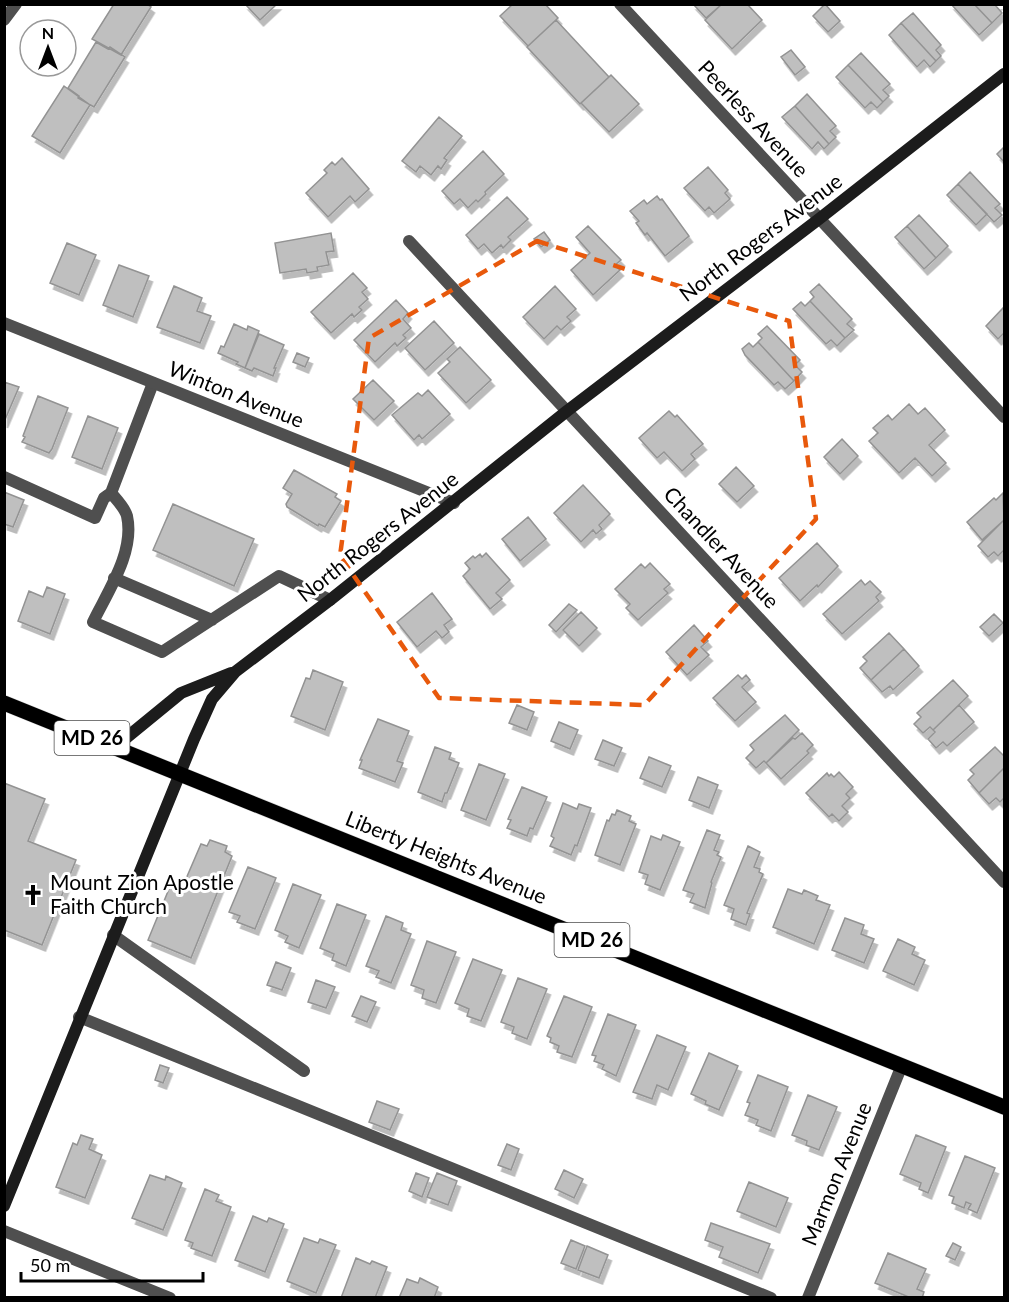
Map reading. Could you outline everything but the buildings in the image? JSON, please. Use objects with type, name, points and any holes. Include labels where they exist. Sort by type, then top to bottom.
[{"type":"main road","name":"Liberty Heights Avenue","points":[[4,703],[1005,1107]]},
{"type":"street","points":[[4,20],[16,4]]},
{"type":"street","name":"Peerless Avenue","points":[[620,4],[1005,417]]},
{"type":"street","name":"North Rogers Avenue","points":[[4,1206],[79,1017],[212,699],[235,672],[330,600],[567,411],[1005,74]]},
{"type":"street","name":"Chandler Avenue","points":[[409,242],[1005,882]]},
{"type":"street","name":"Winton Avenue","points":[[4,323],[453,502]]},
{"type":"street","points":[[4,477],[95,518],[104,498],[111,493],[153,382]]},
{"type":"street","points":[[111,493],[127,513],[128,536],[125,553],[93,622],[162,652],[279,576],[330,600]]},
{"type":"street","points":[[114,579],[212,620]]},
{"type":"street","points":[[115,747],[180,693],[235,672]]},
{"type":"street","points":[[113,935],[304,1071]]},
{"type":"street","points":[[79,1017],[771,1298]]},
{"type":"street","name":"Marmon Avenue","points":[[808,1298],[902,1065]]},
{"type":"street","points":[[4,1230],[170,1298]]},
{"type":"highlighted area","points":[[537,241],[789,321],[816,519],[644,705],[439,698],[340,556],[369,338]]},
{"type":"place","name":"Mount Zion Apostle Faith Church","points":[[33,895]]}]
